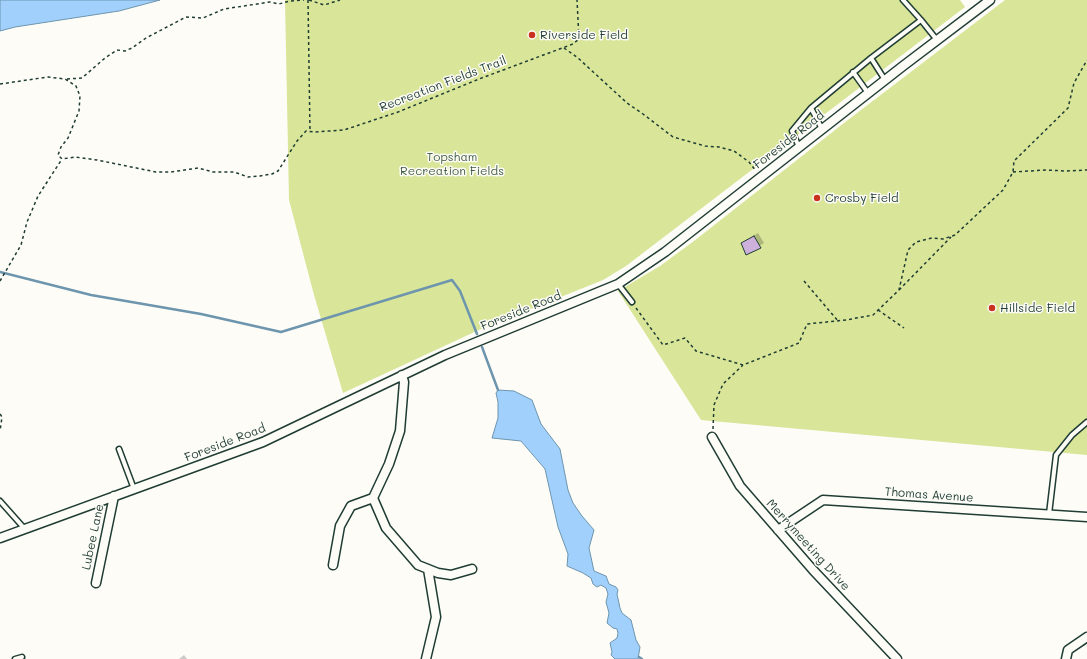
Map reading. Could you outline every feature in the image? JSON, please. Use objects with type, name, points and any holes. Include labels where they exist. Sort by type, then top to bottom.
[{"type":"street","name":"Foreside Road","points":[[0,538],[263,442],[465,346],[618,284],[665,252],[990,0]]},
{"type":"street","points":[[333,565],[340,526],[351,506],[373,498],[389,464],[400,431],[404,382],[402,376]]},
{"type":"street","name":"Merrymeeting Drive","points":[[712,437],[740,486],[813,570],[897,659]]},
{"type":"street","name":"Lubee Lane","points":[[96,583],[114,496]]},
{"type":"street","points":[[373,498],[386,528],[418,565],[438,573],[451,575],[472,569]]},
{"type":"street","name":"Thomas Avenue","points":[[778,530],[823,500],[1087,517]]},
{"type":"street","points":[[426,659],[436,617],[428,569]]},
{"type":"street","points":[[1066,659],[1068,650],[1087,637]]},
{"type":"lane","points":[[903,0],[938,40]]},
{"type":"lane","points":[[799,147],[792,131],[811,108],[853,72],[921,20]]},
{"type":"lane","points":[[871,58],[885,80]]},
{"type":"lane","points":[[853,72],[869,93]]},
{"type":"lane","points":[[811,108],[822,129]]},
{"type":"lane","points":[[618,284],[632,302]]},
{"type":"lane","points":[[1049,515],[1056,455],[1072,435],[1087,422]]},
{"type":"lane","points":[[119,450],[134,489]]},
{"type":"lane","points":[[0,500],[24,528]]},
{"type":"lane","points":[[15,659],[22,657]]},
{"type":"path","points":[[0,84],[48,77],[65,79],[82,78],[105,58],[117,50],[125,51],[132,48],[146,38],[186,17],[203,18],[224,9],[270,2],[279,4],[290,0],[304,0]]},
{"type":"path","points":[[0,281],[21,245],[27,222],[38,196],[62,159],[75,157],[97,160],[156,172],[171,172],[198,168],[213,172],[234,172],[248,177],[272,174],[278,171],[297,141],[306,131],[310,132],[308,0],[324,5],[340,0]]},
{"type":"path","name":"Recreation Fields Trail","points":[[310,132],[344,130],[398,112],[479,79],[573,44],[579,39],[578,0]]},
{"type":"path","points":[[564,48],[578,58],[627,103],[673,137],[705,146],[719,147],[734,151],[749,162],[758,172]]},
{"type":"path","points":[[712,437],[714,405],[723,384],[743,365],[799,343],[807,324],[838,321],[873,314],[1003,190],[1013,172],[1014,161],[1068,108],[1074,83],[1087,60]]},
{"type":"path","points":[[62,159],[58,155],[75,123],[79,111],[80,96],[76,86],[65,79]]},
{"type":"path","points":[[1013,172],[1087,170]]},
{"type":"path","points":[[899,290],[908,250],[916,242],[932,238],[943,239],[955,235]]},
{"type":"path","points":[[804,281],[838,321]]},
{"type":"path","points":[[632,302],[663,345],[684,338],[696,351],[743,365]]},
{"type":"path","points":[[878,310],[904,328]]},
{"type":"path","points":[[0,414],[2,417],[0,431]]},
{"type":"green space","name":"Topsham Recreation Fields","points":[[285,0],[960,0],[965,7],[626,266],[603,280],[481,329],[343,393],[314,295],[289,200]]},
{"type":"green space","points":[[1005,0],[1087,0],[1087,455],[701,420],[618,291],[660,266],[694,241],[844,123]]},
{"type":"water","points":[[0,0],[160,0],[119,11],[15,27],[0,31]]},
{"type":"water","points":[[498,390],[514,391],[532,400],[541,424],[560,449],[568,490],[573,503],[594,530],[589,548],[594,571],[606,576],[609,584],[616,587],[618,590],[617,594],[620,608],[622,613],[631,620],[636,640],[640,647],[638,659],[615,659],[611,655],[612,652],[610,643],[617,638],[618,633],[617,629],[613,628],[607,623],[609,613],[606,602],[608,594],[606,588],[601,585],[597,587],[593,584],[591,578],[567,566],[568,554],[558,527],[545,469],[521,441],[492,438],[498,418],[498,402],[496,393]]},
{"type":"building","points":[[754,236],[761,248],[746,255],[741,243]]},
{"type":"waterway","points":[[0,272],[91,295],[201,314],[281,332],[452,280],[460,291],[477,334]]},
{"type":"waterway","points":[[482,347],[498,390]]},
{"type":"place","name":"Riverside Field","points":[[532,35]]},
{"type":"place","name":"Crosby Field","points":[[817,198]]},
{"type":"place","name":"Hillside Field","points":[[992,308]]}]
